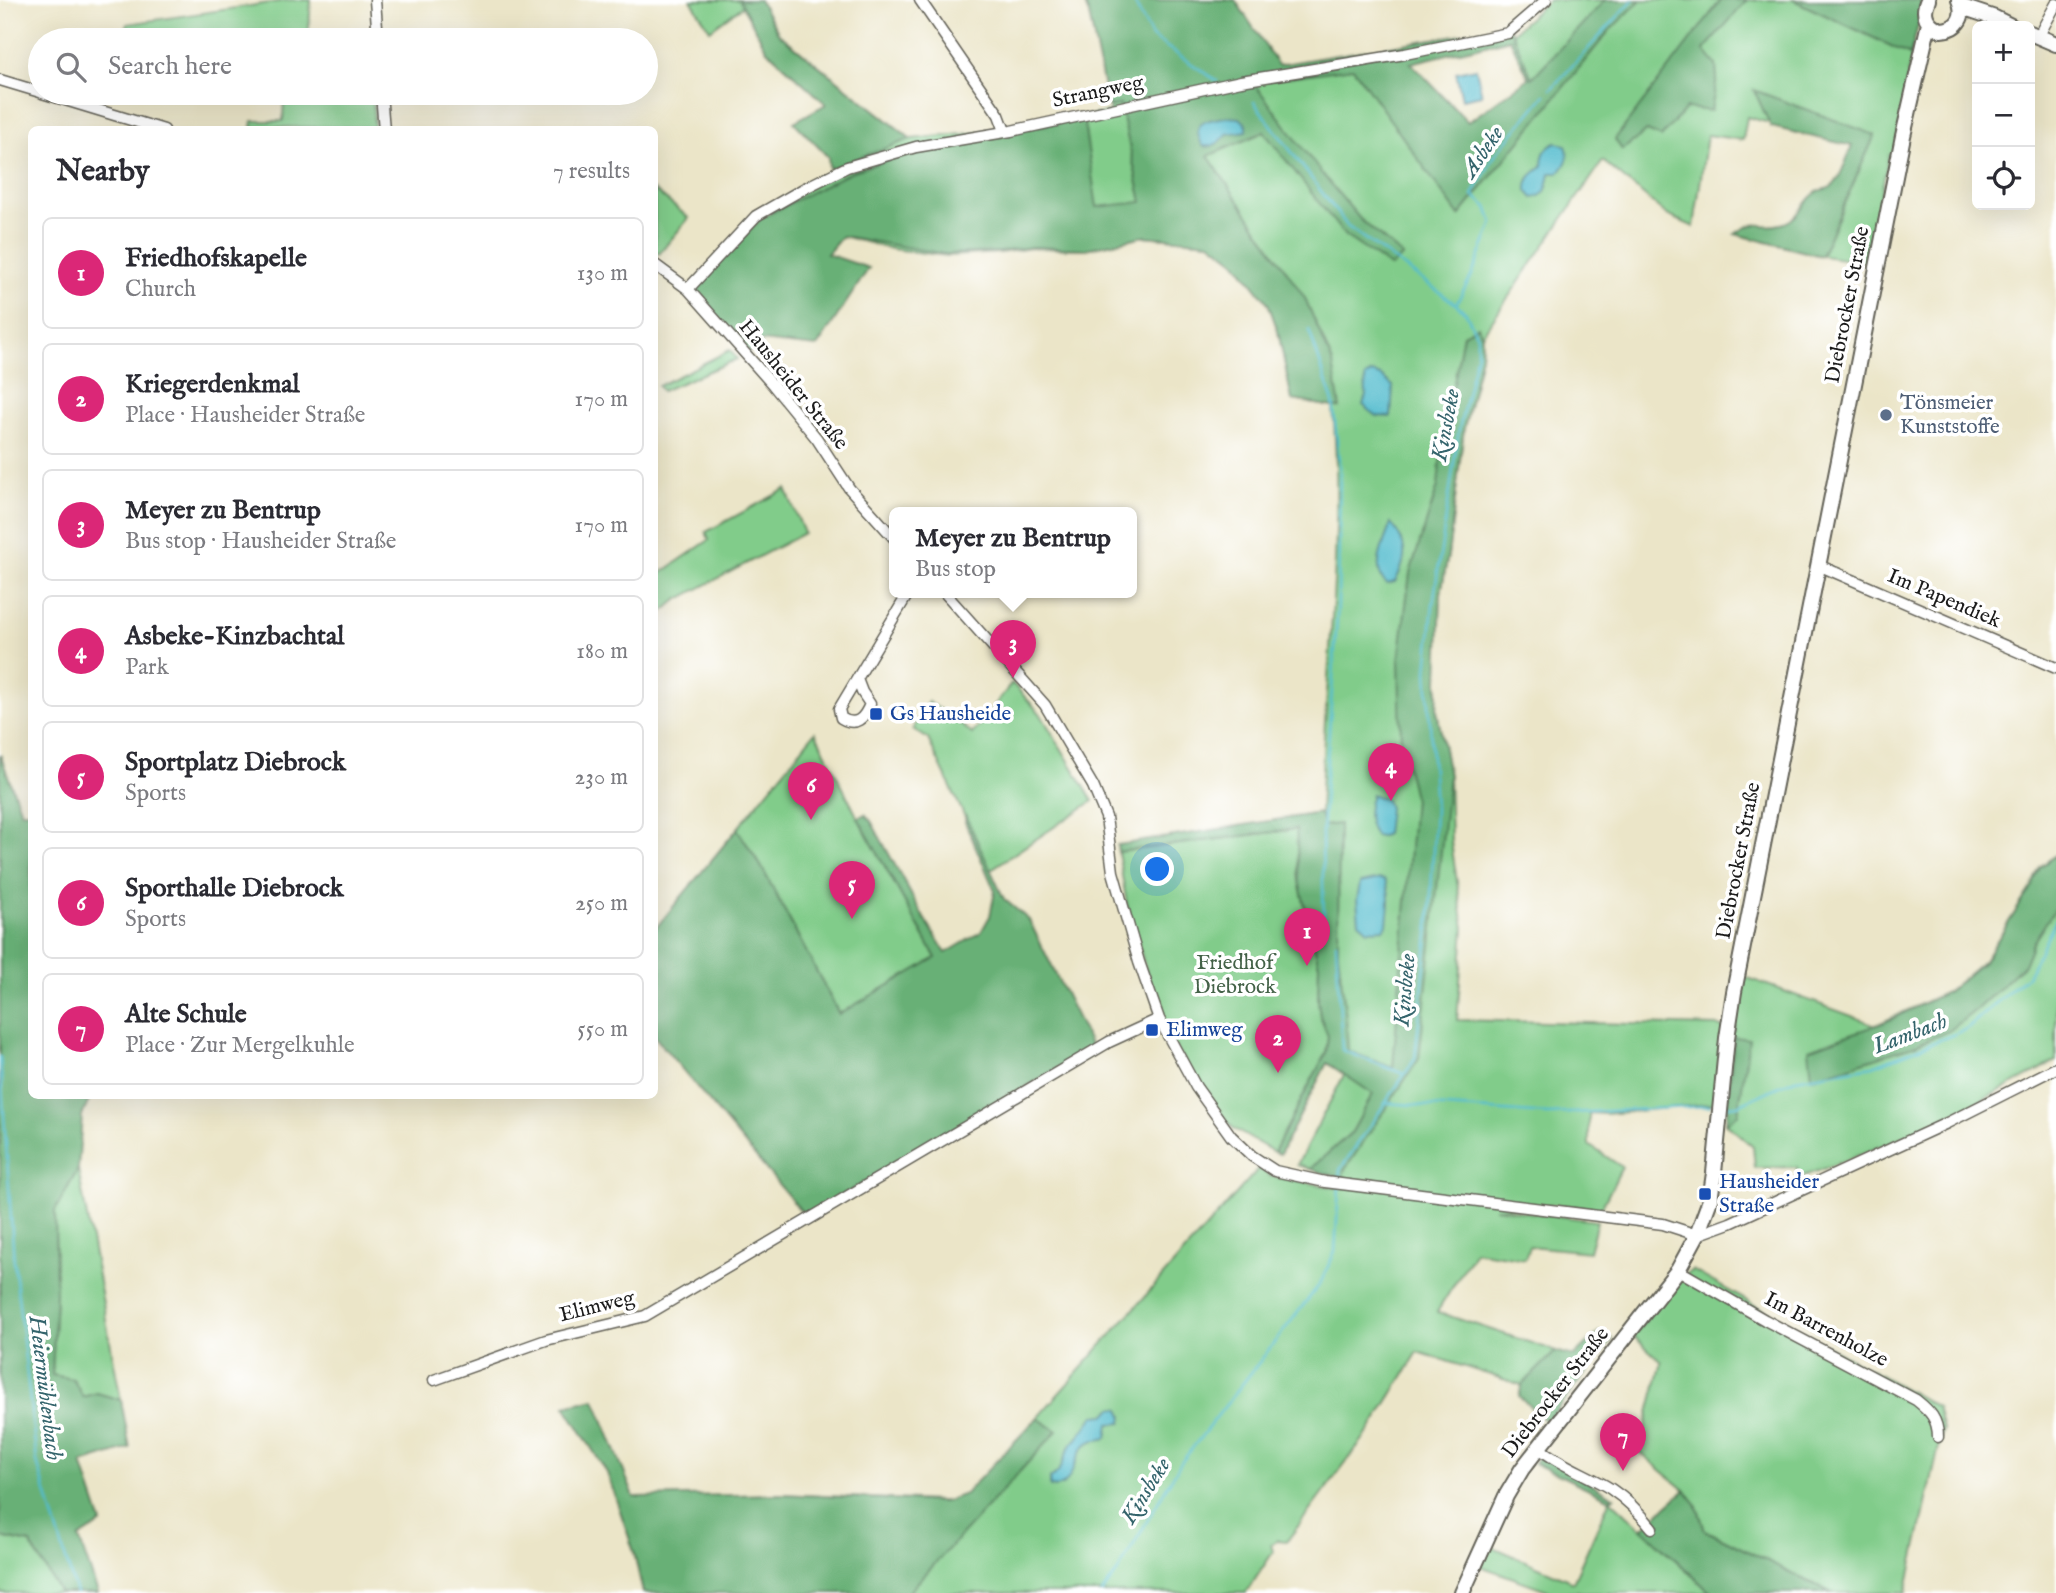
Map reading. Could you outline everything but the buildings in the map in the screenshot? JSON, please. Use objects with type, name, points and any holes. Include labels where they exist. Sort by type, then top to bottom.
[{"type":"main road","points":[[1928,0],[1924,10],[1935,26],[1948,29],[1960,10],[1970,20],[1977,21]]},
{"type":"main road","name":"Diebrocker Straße","points":[[1462,1593],[1506,1496],[1538,1447],[1678,1270],[1697,1235],[1710,1200],[1734,992],[1903,136],[1917,74],[1935,37],[1935,26]]},
{"type":"main road","points":[[2035,35],[2056,44]]},
{"type":"street","points":[[374,0],[376,28]]},
{"type":"street","points":[[920,0],[999,115],[1005,131]]},
{"type":"street","name":"Strangweg","points":[[688,289],[756,216],[848,167],[916,147],[1251,79],[1405,54],[1508,33],[1546,0]]},
{"type":"street","points":[[2035,34],[2056,4]]},
{"type":"street","points":[[0,80],[28,88]]},
{"type":"street","points":[[83,105],[151,126]]},
{"type":"street","points":[[383,105],[384,126]]},
{"type":"street","name":"Hausheider Straße","points":[[658,267],[688,289],[800,417],[849,488],[889,532]]},
{"type":"street","name":"Im Papendiek","points":[[1818,565],[2056,668]]},
{"type":"street","points":[[858,679],[905,598]]},
{"type":"street","points":[[949,598],[1045,705],[1097,795],[1106,817],[1111,862],[1121,902],[1159,1019],[1196,1087],[1217,1117],[1239,1144],[1275,1171],[1325,1182],[1663,1224],[1697,1235],[1796,1194],[2056,1068]]},
{"type":"street","name":"Elimweg","points":[[434,1380],[546,1340],[645,1316],[1109,1042],[1159,1019]]},
{"type":"street","name":"Im Barrenholze","points":[[1678,1270],[1765,1320],[1916,1400],[1932,1413],[1937,1423],[1938,1437]]},
{"type":"street","points":[[1538,1447],[1612,1489],[1652,1528]]},
{"type":"green space","points":[[290,0],[311,0],[309,28],[127,28],[127,24]]},
{"type":"green space","points":[[691,0],[759,0],[779,34],[911,139],[1004,130],[1110,112],[1089,14],[1083,0],[1235,0],[1277,65],[1353,67],[1468,124],[1531,79],[1512,33],[1549,0],[1921,0],[1894,156],[1889,155],[1866,262],[1821,256],[1868,149],[1747,117],[1743,140],[1707,135],[1694,227],[1667,215],[1603,161],[1482,335],[1481,356],[1464,428],[1441,593],[1438,648],[1437,711],[1449,776],[1451,842],[1464,928],[1457,1020],[1718,1026],[1734,1031],[1743,976],[1876,1025],[1947,992],[1984,961],[2032,886],[2040,867],[2056,855],[2056,1061],[1929,1125],[1798,1178],[1797,1167],[1755,1168],[1753,1147],[1726,1123],[1738,1114],[1740,1101],[1606,1114],[1589,1113],[1589,1145],[1622,1167],[1601,1209],[1551,1204],[1495,1208],[1597,1221],[1589,1252],[1529,1246],[1525,1259],[1475,1251],[1437,1312],[1556,1351],[1522,1385],[1418,1352],[1370,1430],[1287,1541],[1277,1540],[1271,1544],[1273,1552],[1246,1593],[643,1593],[634,1552],[617,1500],[780,1494],[985,1503],[1051,1427],[1037,1418],[1259,1168],[1270,1176],[1339,1188],[1340,1170],[1393,1069],[1348,1051],[1335,945],[1331,825],[1323,826],[1320,813],[1335,560],[1336,458],[1333,407],[1292,400],[1278,331],[1268,303],[1235,261],[1210,242],[1144,236],[1086,249],[1031,248],[948,256],[892,249],[842,236],[827,254],[769,209],[847,167],[827,104],[767,50],[743,6],[710,30]]},
{"type":"green space","points":[[739,0],[759,0],[779,34],[911,139],[829,169],[828,157],[794,122],[826,104],[767,50]]},
{"type":"green space","points":[[1083,0],[1235,0],[1278,65],[1504,27],[1510,29],[1532,78],[1605,0],[1641,0],[1609,31],[1459,216],[1353,68],[1253,82],[1322,174],[1360,219],[1403,256],[1391,267],[1345,236],[1264,132],[1208,156],[1305,298],[1333,363],[1340,408],[1292,400],[1278,331],[1268,303],[1235,261],[1210,242],[1144,236],[1086,249],[1032,247],[1000,252],[945,254],[842,236],[827,254],[869,268],[817,347],[760,341],[748,353],[692,290],[761,218],[850,172],[917,151],[1083,117],[1097,207],[1142,202],[1120,105],[1108,107],[1089,14]],"holes":[[[1510,39],[1529,78],[1468,122],[1411,63]]]},
{"type":"green space","points":[[1721,0],[1747,0],[1704,50],[1716,65],[1717,78],[1711,111],[1686,108],[1661,137],[1647,131],[1622,150],[1615,139]]},
{"type":"green space","points":[[1793,0],[1921,0],[1919,23],[1910,55]]},
{"type":"green space","points":[[1754,90],[1875,135],[1821,256],[1735,234],[1750,226],[1774,225],[1793,218],[1812,196],[1834,185],[1852,146],[1771,127]]},
{"type":"green space","points":[[284,105],[373,105],[374,126],[252,126],[253,121],[283,121]]},
{"type":"green space","points":[[658,193],[689,218],[658,254]]},
{"type":"green space","points":[[1478,326],[1482,335],[1481,356],[1464,428],[1441,593],[1437,711],[1449,776],[1419,1059],[1344,1171],[1344,1179],[1310,1169],[1352,1132],[1373,1094],[1327,1063],[1280,1154],[1274,1152],[1326,1053],[1328,1036],[1320,1016],[1319,965],[1299,881],[1296,829],[1118,852],[1117,845],[1320,813],[1323,826],[1339,824],[1338,953],[1348,1051],[1393,1068],[1414,797],[1401,742],[1399,660],[1410,573],[1438,486],[1441,453],[1463,334]]},
{"type":"green space","points":[[730,350],[737,359],[662,391],[658,386]]},
{"type":"green space","points":[[786,489],[804,533],[677,600],[658,616],[658,575],[709,540],[706,532]]},
{"type":"green space","points":[[1012,683],[1040,713],[1093,801],[990,870],[928,739],[913,729],[928,702],[955,719],[972,734]]},
{"type":"green space","points":[[815,732],[858,818],[936,958],[839,1014],[761,866],[737,829]]},
{"type":"green space","points":[[0,754],[21,811],[28,811],[28,1099],[90,1099],[82,1116],[78,1169],[55,1211],[56,1295],[52,1375],[73,1379],[83,1397],[97,1393],[121,1400],[130,1448],[82,1463],[102,1523],[79,1538],[98,1593],[60,1593],[30,1543],[0,1537]]},
{"type":"green space","points":[[865,814],[871,821],[946,953],[981,932],[990,916],[995,891],[965,822],[966,817],[1004,899],[1029,920],[1092,1048],[806,1217],[658,1041],[658,925],[737,829],[761,866],[839,1014],[936,958],[858,818]]},
{"type":"green space","name":"Friedhof Diebrock","points":[[1297,829],[1299,881],[1319,965],[1320,1016],[1328,1036],[1326,1053],[1274,1152],[1234,1129],[1218,1111],[1175,1047],[1158,1012],[1127,905],[1118,852]]},
{"type":"green space","points":[[2056,855],[2056,907],[2033,943],[2024,965],[1977,1009],[1949,1031],[1916,1045],[1812,1078],[1809,1049],[1885,1022],[1947,992],[1984,961],[2032,886],[2040,867]]},
{"type":"green space","points":[[1734,1037],[1749,1039],[1738,1114],[1726,1123]]},
{"type":"green space","points":[[1345,1073],[1374,1094],[1352,1132],[1310,1169],[1297,1165]]},
{"type":"green space","points":[[78,1169],[121,1400],[97,1393],[82,1397],[52,1375],[56,1295],[55,1211]]},
{"type":"green space","points":[[1692,1270],[1937,1407],[1943,1429],[1906,1593],[1832,1593],[1705,1530],[1696,1504],[1685,1490],[1639,1452],[1662,1362],[1633,1336],[1674,1285]]},
{"type":"green space","points":[[1599,1332],[1613,1339],[1547,1422],[1519,1396],[1522,1385],[1556,1351],[1574,1356]]},
{"type":"green space","points":[[595,1399],[634,1497],[780,1494],[944,1502],[965,1494],[1037,1418],[1057,1431],[908,1593],[643,1593],[634,1552],[607,1473],[565,1406]]},
{"type":"green space","points":[[1540,1454],[1614,1497],[1610,1499],[1534,1463]]},
{"type":"green space","points":[[1685,1490],[1696,1504],[1705,1530],[1832,1593],[1711,1593],[1642,1528]]},
{"type":"green space","points":[[1610,1499],[1711,1593],[1555,1593],[1480,1566],[1489,1545],[1573,1582]]},
{"type":"green space","points":[[0,1537],[30,1543],[60,1593],[0,1593]]},
{"type":"water","points":[[1476,68],[1482,95],[1462,99],[1456,72]]},
{"type":"water","points":[[1227,117],[1240,118],[1247,125],[1247,131],[1227,134],[1216,144],[1203,146],[1199,138],[1199,127],[1206,121]]},
{"type":"water","points":[[1556,143],[1566,145],[1566,163],[1559,173],[1550,173],[1544,192],[1533,198],[1527,191],[1529,180],[1542,167],[1546,150]]},
{"type":"water","points":[[1372,373],[1381,376],[1393,386],[1391,417],[1376,416],[1363,405],[1366,395],[1365,377]]},
{"type":"water","points":[[1391,523],[1401,538],[1404,559],[1395,582],[1387,584],[1379,571],[1379,563]]},
{"type":"water","points":[[1372,794],[1386,800],[1389,808],[1386,834],[1379,837],[1375,836],[1369,821],[1368,810]]},
{"type":"water","points":[[1385,880],[1388,891],[1387,925],[1384,929],[1368,930],[1359,922],[1357,900],[1360,883]]},
{"type":"water","points":[[1113,1408],[1120,1409],[1123,1415],[1122,1423],[1109,1424],[1107,1438],[1092,1441],[1084,1447],[1065,1483],[1050,1487],[1050,1478],[1062,1466],[1069,1449],[1094,1416],[1105,1415]]},
{"type":"waterway","points":[[1133,0],[1152,37],[1217,81]]},
{"type":"waterway","name":"Asbeke","points":[[1551,89],[1633,0]]},
{"type":"waterway","name":"Asbeke","points":[[1456,304],[1471,277],[1493,223],[1487,207],[1473,195],[1495,155],[1545,95]]},
{"type":"waterway","name":"Kinsbeke","points":[[1254,102],[1348,227],[1456,304],[1466,313],[1477,336],[1477,353],[1459,429],[1433,604],[1427,671],[1435,809],[1430,915],[1415,1059],[1340,1170],[1339,1180]]},
{"type":"waterway","points":[[1309,330],[1333,402],[1340,471],[1338,604],[1322,833],[1324,933]]},
{"type":"waterway","name":"Lambach","points":[[1728,1106],[1738,1105],[1795,1079],[1873,1066],[1965,1030],[2027,976],[2056,920]]},
{"type":"waterway","points":[[1336,943],[1342,1050],[1404,1074]]},
{"type":"waterway","name":"Heiermühlenbach","points":[[0,1057],[14,1261],[37,1462],[76,1593]]},
{"type":"waterway","name":"Lambach","points":[[1385,1103],[1548,1114],[1710,1106]]},
{"type":"waterway","name":"Kinsbeke","points":[[1102,1593],[1119,1570],[1180,1464],[1320,1284],[1335,1251],[1339,1187]]},
{"type":"place","name":"Tönsmeier Kunststoffe","points":[[1886,415]]},
{"type":"place","name":"Meyer zu Bentrup","points":[[1013,678]]},
{"type":"place","name":"Gs Hausheide","points":[[876,714]]},
{"type":"place","name":"Asbeke-Kinzbachtal","points":[[1391,801]]},
{"type":"place","name":"Sporthalle Diebrock","points":[[811,820]]},
{"type":"place","name":"Sportplatz Diebrock","points":[[852,919]]},
{"type":"place","name":"Friedhofskapelle","points":[[1307,966]]},
{"type":"place","name":"Elimweg","points":[[1152,1030]]},
{"type":"place","name":"Kriegerdenkmal","points":[[1278,1073]]},
{"type":"place","name":"Hausheider Straße","points":[[1705,1194]]},
{"type":"place","name":"Alte Schule","points":[[1623,1471]]}]
